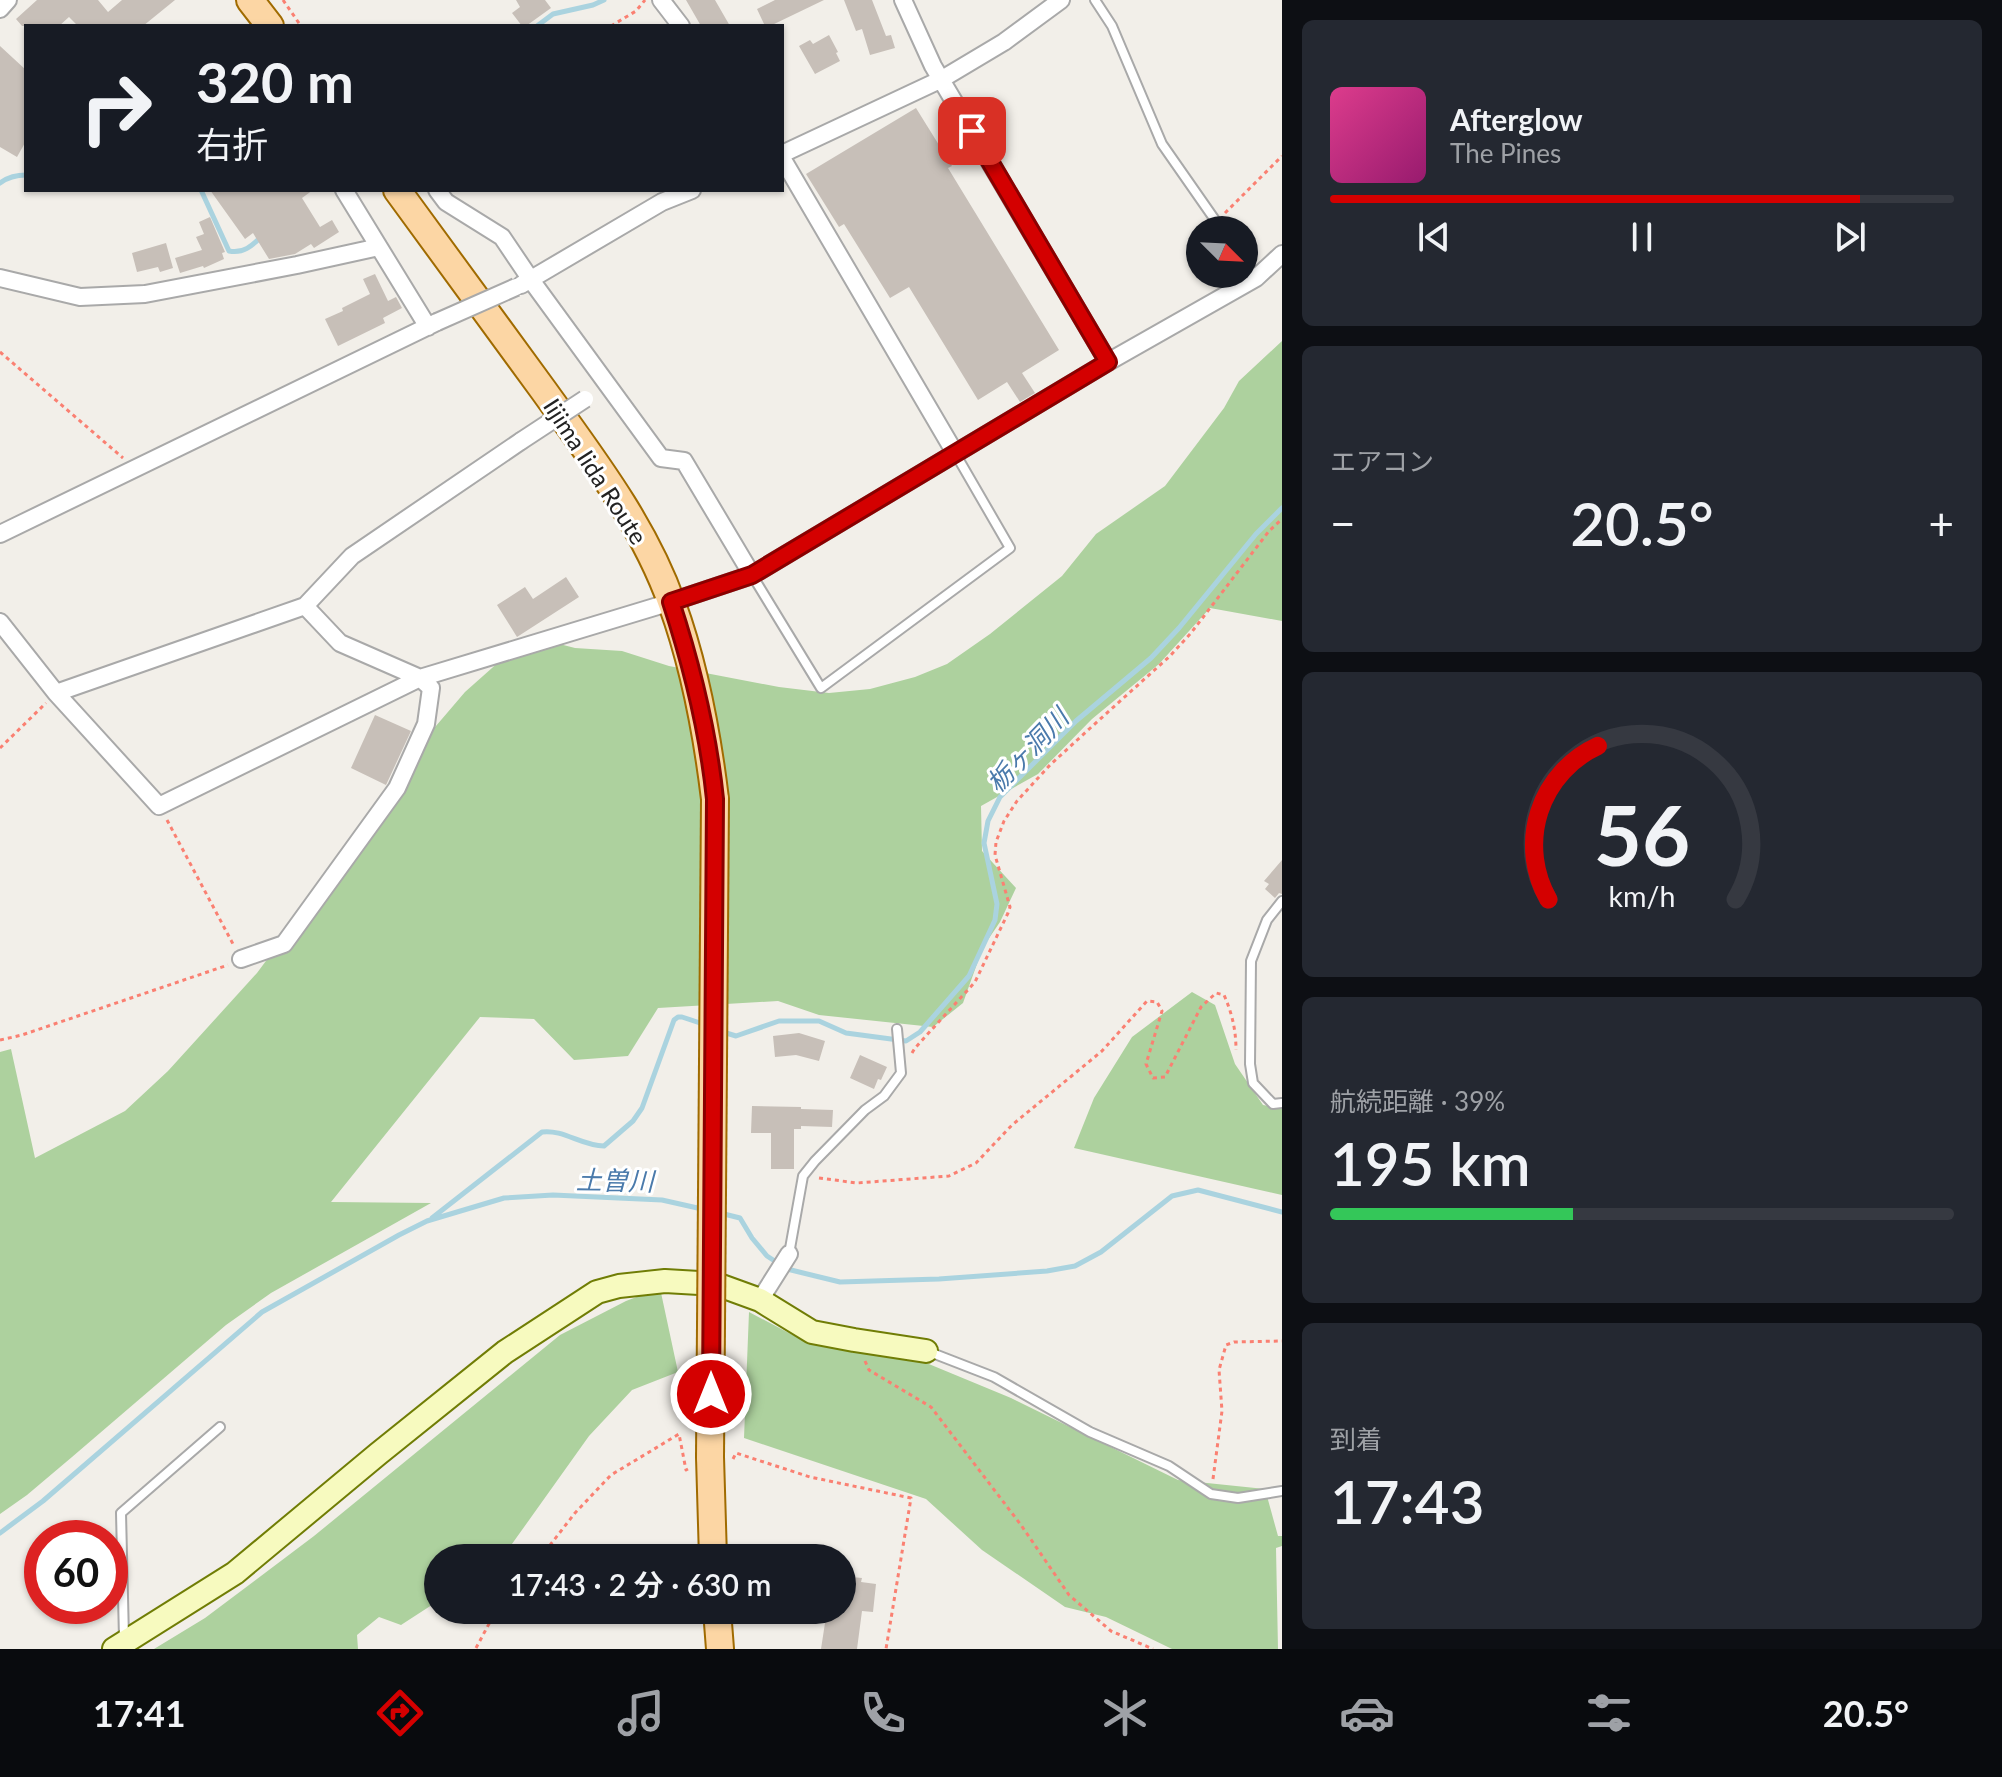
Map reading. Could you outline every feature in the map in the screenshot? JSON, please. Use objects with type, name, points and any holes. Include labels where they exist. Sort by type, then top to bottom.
[{"type":"main road","points":[[250,0],[268,24]]},
{"type":"main road","points":[[265,0],[283,24]]},
{"type":"main road","name":"Iijima Iida Route","points":[[398,192],[599,468],[646,545],[671,602],[700,706],[715,799],[713,1544]]},
{"type":"main road","points":[[718,1624],[720,1649]]},
{"type":"street","points":[[0,9],[8,0]]},
{"type":"street","points":[[661,0],[679,24]]},
{"type":"street","points":[[903,0],[933,66],[1108,362]]},
{"type":"street","points":[[784,155],[942,79],[1004,42],[1061,0]]},
{"type":"street","points":[[784,159],[955,453]]},
{"type":"street","points":[[345,192],[433,325]]},
{"type":"street","points":[[438,192],[446,202],[502,237],[523,283],[607,385],[661,458],[684,461],[752,575]]},
{"type":"street","points":[[0,534],[523,283],[662,202],[687,192]]},
{"type":"street","points":[[0,278],[80,297],[145,294],[379,247]]},
{"type":"street","points":[[1258,276],[1282,254]]},
{"type":"street","points":[[0,622],[56,693],[159,806],[420,678],[752,575],[1108,362],[1238,288]]},
{"type":"street","points":[[56,693],[305,606],[352,556],[607,385]]},
{"type":"street","points":[[241,959],[284,944],[397,788],[426,724],[431,688],[420,678],[340,643],[305,606]]},
{"type":"street","points":[[760,1300],[789,1254]]},
{"type":"street","points":[[119,1646],[235,1573],[505,1352],[597,1292],[619,1286],[665,1281],[716,1284],[760,1300],[812,1332],[926,1351]]},
{"type":"lane","points":[[1095,0],[1112,26],[1162,144],[1212,216]]},
{"type":"lane","points":[[752,575],[821,688],[1010,548],[955,453]]},
{"type":"lane","points":[[1282,901],[1267,920],[1251,961],[1250,1064],[1253,1083],[1273,1104],[1282,1103]]},
{"type":"lane","points":[[789,1254],[803,1176],[865,1110],[884,1096],[901,1073],[897,1029]]},
{"type":"lane","points":[[926,1351],[994,1377],[1090,1432],[1169,1466],[1211,1494],[1238,1498],[1282,1491]]},
{"type":"lane","points":[[119,1646],[121,1513],[220,1427]]},
{"type":"path","points":[[283,0],[300,24]]},
{"type":"path","points":[[614,24],[636,11],[645,0]]},
{"type":"path","points":[[1222,216],[1282,156]]},
{"type":"path","points":[[0,352],[135,469]]},
{"type":"path","points":[[901,1073],[915,1048],[975,982],[1008,913],[1010,907],[995,855],[996,842],[1004,821],[1017,801],[1059,757],[1170,656],[1269,531],[1282,519]]},
{"type":"path","points":[[0,748],[56,693]]},
{"type":"path","points":[[0,1040],[36,1031],[241,959],[159,806]]},
{"type":"path","points":[[803,1176],[857,1183],[949,1176],[976,1163],[1012,1125],[1102,1051],[1147,1001],[1157,1002],[1162,1011],[1146,1064],[1153,1078],[1165,1077],[1201,1007],[1216,993],[1224,995],[1231,1009],[1236,1057],[1250,1064]]},
{"type":"path","points":[[854,1340],[869,1370],[931,1407],[1021,1525],[1069,1595],[1111,1631],[1153,1649]]},
{"type":"path","points":[[1211,1494],[1222,1411],[1219,1370],[1226,1345],[1234,1342],[1282,1341]]},
{"type":"path","points":[[551,1544],[611,1475],[679,1434],[686,1470],[714,1459],[911,1498],[886,1649]]},
{"type":"path","points":[[476,1649],[489,1624]]},
{"type":"green space","points":[[1282,341],[1282,621],[1210,608],[1159,664],[1092,719],[1038,774],[981,806],[982,851],[1016,888],[1000,922],[983,947],[963,1003],[933,1027],[819,1015],[778,1001],[658,1008],[628,1056],[574,1060],[534,1019],[480,1017],[331,1202],[431,1203],[271,1293],[226,1325],[27,1495],[0,1514],[0,1052],[11,1049],[35,1158],[125,1111],[168,1071],[257,973],[418,747],[465,692],[511,651],[540,639],[575,648],[622,651],[669,666],[779,687],[829,693],[870,689],[915,677],[947,664],[1062,576],[1096,534],[1165,486],[1224,408],[1239,381]]},
{"type":"green space","points":[[1192,992],[1215,1005],[1235,1064],[1263,1105],[1282,1108],[1282,1195],[1074,1148],[1094,1098],[1132,1037]]},
{"type":"green space","points":[[660,1288],[678,1372],[632,1390],[589,1436],[512,1544],[424,1544],[424,1610],[401,1625],[379,1617],[357,1635],[358,1649],[154,1649],[205,1618],[314,1536],[560,1335],[626,1301]]},
{"type":"green space","points":[[749,1312],[804,1341],[924,1362],[1011,1398],[1178,1480],[1265,1489],[1278,1536],[1282,1536],[1282,1546],[1276,1548],[1278,1649],[1172,1649],[1106,1617],[1065,1607],[982,1550],[926,1499],[744,1438]]},
{"type":"building","points":[[37,0],[98,0],[108,12],[122,0],[175,0],[145,24],[76,24],[69,17],[61,24],[22,26],[16,19]]},
{"type":"building","points":[[516,0],[545,0],[551,8],[529,24],[520,24],[512,13],[520,7]]},
{"type":"building","points":[[686,0],[715,0],[729,24],[700,24]]},
{"type":"building","points":[[775,0],[824,0],[774,24],[764,24],[757,9]]},
{"type":"building","points":[[844,0],[872,0],[886,36],[891,35],[895,48],[870,55],[862,29],[856,31]]},
{"type":"building","points":[[829,35],[840,61],[815,74],[799,46],[810,40],[813,44]]},
{"type":"building","points":[[0,46],[24,68],[24,145],[17,157],[0,147]]},
{"type":"building","points":[[916,108],[952,166],[948,168],[1059,350],[1022,373],[1035,393],[1020,402],[1007,382],[978,400],[909,287],[890,298],[844,224],[839,227],[806,174]]},
{"type":"building","points":[[211,192],[310,192],[302,198],[320,227],[332,220],[339,232],[314,248],[311,244],[295,254],[269,259],[253,233],[245,239]]},
{"type":"building","points":[[210,217],[225,252],[222,253],[224,259],[204,268],[180,273],[175,258],[202,250],[196,237],[204,234],[199,222]]},
{"type":"building","points":[[166,243],[173,268],[160,272],[158,267],[137,272],[132,253]]},
{"type":"building","points":[[375,274],[388,301],[396,297],[402,308],[383,318],[385,323],[338,346],[325,319],[370,294],[363,279]]},
{"type":"building","points":[[566,577],[579,597],[517,637],[497,605],[525,587],[533,599]]},
{"type":"building","points":[[375,715],[411,731],[386,785],[351,768]]},
{"type":"building","points":[[1282,860],[1282,894],[1275,898],[1265,889],[1269,884],[1264,881]]},
{"type":"building","points":[[799,1033],[825,1041],[819,1061],[796,1055],[775,1057],[773,1036]]},
{"type":"building","points":[[860,1055],[887,1067],[874,1089],[850,1078]]},
{"type":"building","points":[[752,1106],[833,1110],[832,1127],[801,1126],[801,1129],[794,1129],[794,1169],[771,1169],[771,1133],[751,1133]]},
{"type":"building","points":[[856,1577],[862,1578],[861,1582],[876,1584],[873,1612],[862,1611],[857,1649],[821,1649],[825,1624],[856,1624]]},
{"type":"waterway","points":[[540,24],[553,14],[604,0]]},
{"type":"waterway","points":[[0,183],[24,175]]},
{"type":"waterway","points":[[202,192],[229,251],[247,248],[262,236]]},
{"type":"waterway","name":"栃ヶ洞川","points":[[723,1032],[736,1036],[779,1021],[819,1021],[846,1033],[906,1041],[920,1032],[969,976],[995,920],[997,904],[984,843],[988,821],[1000,797],[1076,721],[1151,658],[1256,534],[1282,508]]},
{"type":"waterway","name":"栃ヶ洞川","points":[[432,1218],[542,1132],[604,1146],[633,1121],[642,1108],[674,1020],[682,1017],[706,1025]]},
{"type":"waterway","name":"土曽川","points":[[720,1213],[740,1218],[767,1256],[787,1269],[840,1282],[939,1279],[1075,1266],[1101,1252],[1172,1196],[1198,1190],[1282,1212]]},
{"type":"waterway","name":"土曽川","points":[[0,1533],[43,1501],[262,1312],[427,1221],[504,1198],[553,1195],[662,1200],[702,1209]]},
{"type":"route","points":[[711,1394],[715,799],[700,706],[671,602],[752,575],[1108,362],[972,131]]}]
